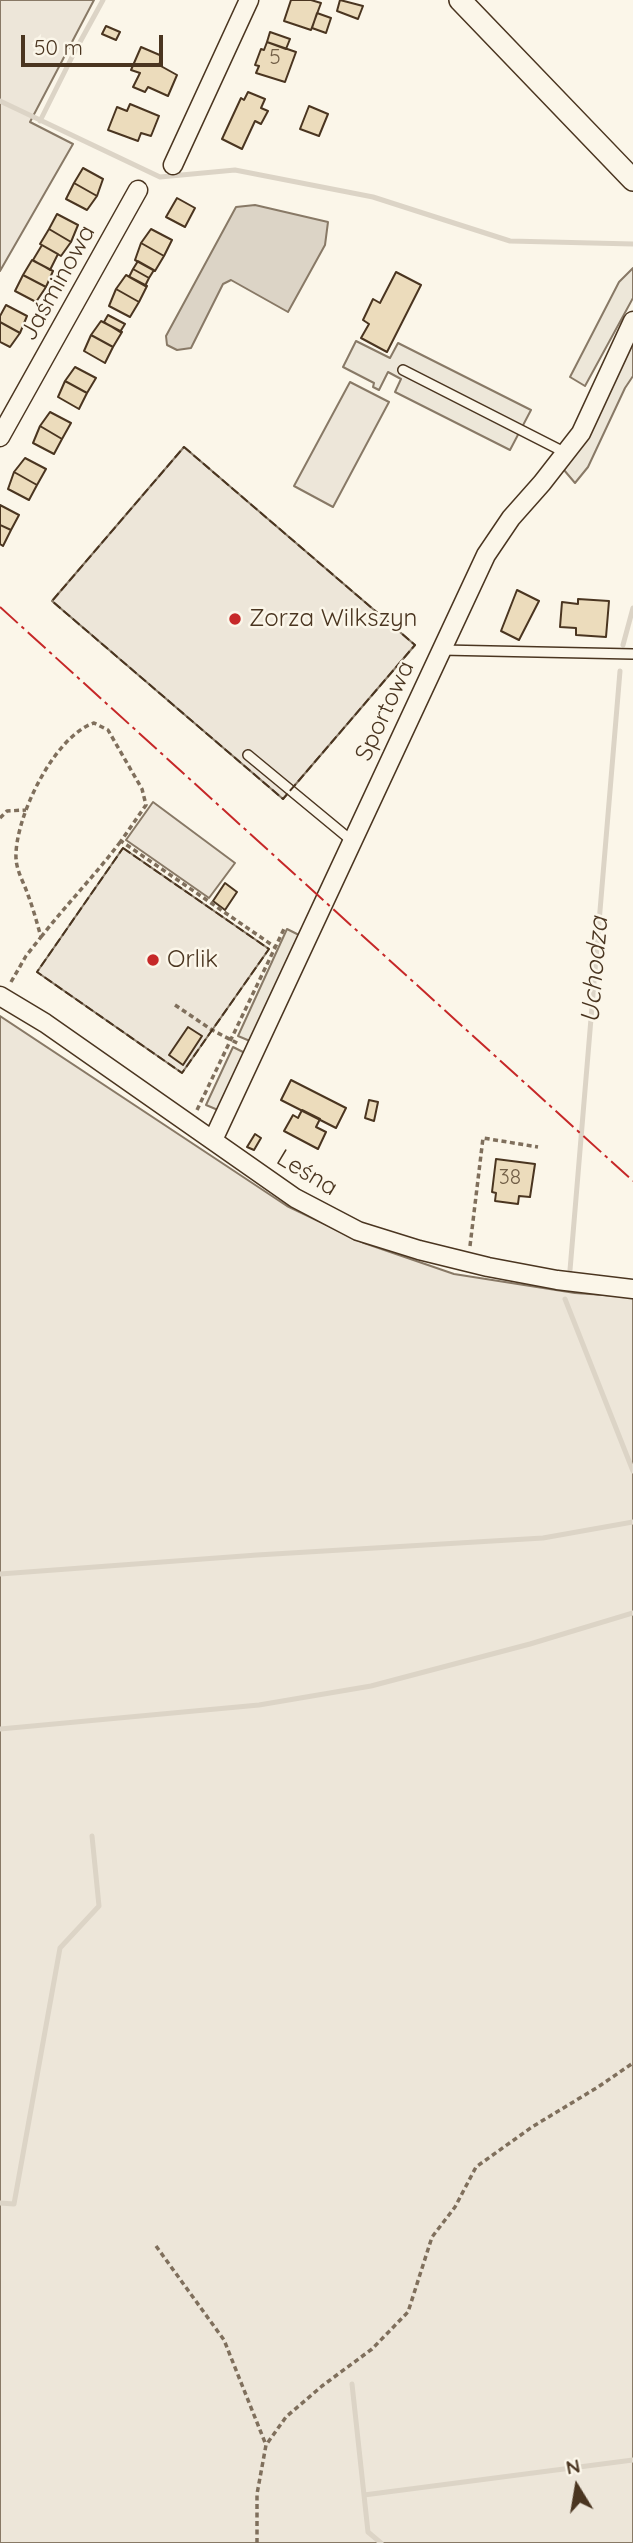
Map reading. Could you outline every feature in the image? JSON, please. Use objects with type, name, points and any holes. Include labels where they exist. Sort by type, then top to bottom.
[{"type":"street","points":[[173,165],[249,0]]},
{"type":"street","points":[[460,0],[633,180]]},
{"type":"street","name":"Jaśminowa","points":[[0,438],[138,190]]},
{"type":"street","name":"Sportowa","points":[[212,1140],[486,555],[511,518],[581,433],[633,321]]},
{"type":"street","name":"Leśna","points":[[0,997],[45,1023],[295,1198],[358,1231],[468,1262],[557,1280],[633,1289]]},
{"type":"lane","points":[[403,370],[566,453]]},
{"type":"lane","points":[[440,650],[633,654]]},
{"type":"lane","points":[[248,755],[352,841]]},
{"type":"path","points":[[0,997],[41,937],[69,902],[94,877],[146,805],[142,789],[108,730],[94,723],[85,726],[51,759],[26,810],[17,845],[16,862],[41,937]]},
{"type":"path","points":[[0,818],[6,811],[26,810]]},
{"type":"path","points":[[121,841],[275,947]]},
{"type":"path","points":[[190,1124],[284,929]]},
{"type":"path","points":[[175,1005],[230,1040]]},
{"type":"path","points":[[468,1262],[483,1138],[538,1147]]},
{"type":"path","points":[[257,2543],[257,2494],[266,2445],[286,2417],[372,2349],[408,2312],[432,2237],[455,2207],[476,2167],[532,2127],[633,2063]]},
{"type":"path","points":[[156,2246],[224,2340],[266,2445]]},
{"type":"shaded area","points":[[0,0],[94,0],[30,122],[73,144],[0,271]]},
{"type":"shaded area","points":[[255,205],[328,222],[325,245],[288,312],[231,280],[223,284],[191,348],[177,350],[167,345],[166,336],[236,207]]},
{"type":"shaded area","points":[[633,268],[633,298],[585,386],[570,377],[619,282]]},
{"type":"shaded area","points":[[633,338],[633,376],[588,467],[575,483],[564,470],[586,439]]},
{"type":"shaded area","points":[[356,341],[390,358],[398,343],[531,410],[510,450],[395,392],[401,379],[388,372],[379,390],[373,387],[374,383],[343,367]]},
{"type":"shaded area","points":[[350,382],[389,402],[333,507],[294,486]]},
{"type":"shaded area","name":"Zorza Wilkszyn","points":[[184,447],[415,645],[283,799],[52,601]]},
{"type":"shaded area","points":[[153,802],[235,863],[209,898],[126,840]]},
{"type":"shaded area","name":"Orlik","points":[[123,848],[269,949],[182,1073],[37,972]]},
{"type":"shaded area","points":[[287,929],[299,935],[250,1041],[238,1036]]},
{"type":"shaded area","points":[[0,1016],[287,1206],[364,1243],[454,1274],[575,1293],[633,1297],[633,2543],[0,2543]]},
{"type":"shaded area","points":[[233,1047],[245,1053],[218,1110],[206,1105]]},
{"type":"building","points":[[291,0],[321,3],[311,30],[284,21]]},
{"type":"building","points":[[340,0],[363,6],[358,19],[337,11]]},
{"type":"building","points":[[317,13],[331,18],[326,33],[312,28]]},
{"type":"building","points":[[106,26],[120,32],[116,40],[102,34]]},
{"type":"building","points":[[270,32],[290,39],[286,49],[267,42]]},
{"type":"building","points":[[267,42],[296,52],[285,82],[256,73],[259,66],[255,65]]},
{"type":"building","points":[[141,47],[162,56],[159,65],[177,75],[168,96],[148,87],[145,92],[133,87],[140,73],[131,70]]},
{"type":"building","points":[[248,92],[265,99],[261,108],[268,111],[261,124],[255,121],[242,149],[222,139],[241,98],[244,100]]},
{"type":"building","points":[[130,104],[159,116],[151,136],[141,133],[138,141],[108,130],[117,107],[127,111]]},
{"type":"building","points":[[309,106],[328,114],[319,136],[300,129]]},
{"type":"building","points":[[83,168],[103,179],[97,196],[74,183]]},
{"type":"building","points":[[74,183],[97,196],[87,210],[66,199]]},
{"type":"building","points":[[177,198],[195,208],[185,227],[166,217]]},
{"type":"building","points":[[57,214],[78,225],[71,242],[49,229]]},
{"type":"building","points":[[49,229],[71,242],[61,256],[40,244]]},
{"type":"building","points":[[151,229],[172,240],[164,256],[141,243]]},
{"type":"building","points":[[141,243],[164,256],[155,271],[135,260]]},
{"type":"building","points":[[42,245],[58,254],[50,270],[33,260]]},
{"type":"building","points":[[32,260],[53,271],[46,287],[23,275]]},
{"type":"building","points":[[138,261],[154,270],[149,278],[133,269]]},
{"type":"building","points":[[133,269],[149,278],[145,286],[129,277]]},
{"type":"building","points":[[396,272],[421,285],[387,352],[361,338],[369,324],[363,320],[373,299],[380,303]]},
{"type":"building","points":[[23,275],[46,287],[36,302],[15,291]]},
{"type":"building","points":[[126,275],[147,286],[139,302],[116,289]]},
{"type":"building","points":[[116,289],[139,302],[130,317],[109,306]]},
{"type":"building","points":[[6,305],[27,316],[20,333],[0,322]]},
{"type":"building","points":[[108,315],[125,324],[120,332],[104,322]]},
{"type":"building","points":[[101,321],[122,332],[113,347],[91,335]]},
{"type":"building","points":[[0,322],[20,333],[10,347],[0,342]]},
{"type":"building","points":[[91,335],[113,347],[105,363],[84,351]]},
{"type":"building","points":[[75,367],[96,378],[87,393],[65,381]]},
{"type":"building","points":[[65,381],[87,393],[79,409],[58,397]]},
{"type":"building","points":[[50,412],[71,423],[62,439],[40,426]]},
{"type":"building","points":[[40,426],[62,439],[54,454],[33,443]]},
{"type":"building","points":[[25,458],[46,469],[37,485],[14,472]]},
{"type":"building","points":[[14,472],[37,485],[29,500],[8,489]]},
{"type":"building","points":[[0,505],[19,515],[11,530],[0,525]]},
{"type":"building","points":[[0,525],[11,530],[3,546],[0,544]]},
{"type":"building","points":[[517,590],[539,601],[519,640],[501,631]]},
{"type":"building","points":[[578,599],[609,601],[606,637],[576,635],[576,628],[560,627],[562,602],[578,604]]},
{"type":"building","points":[[225,883],[237,892],[225,910],[213,901]]},
{"type":"building","points":[[188,1027],[202,1036],[183,1065],[169,1055]]},
{"type":"building","points":[[291,1080],[346,1108],[336,1128],[281,1100]]},
{"type":"building","points":[[369,1100],[378,1102],[374,1121],[365,1118]]},
{"type":"building","points":[[302,1110],[320,1119],[316,1127],[326,1132],[318,1149],[284,1131],[293,1115],[298,1118]]},
{"type":"building","points":[[255,1134],[261,1138],[254,1150],[247,1147]]},
{"type":"building","points":[[496,1159],[535,1164],[530,1197],[519,1196],[518,1204],[495,1201],[496,1193],[492,1192]]},
{"type":"waterway","points":[[40,121],[103,0]]},
{"type":"waterway","points":[[0,101],[160,177],[235,170],[373,197],[510,241],[633,244]]},
{"type":"waterway","name":"Uchodza","points":[[623,645],[633,608]]},
{"type":"waterway","name":"Uchodza","points":[[570,1270],[620,671]]},
{"type":"waterway","name":"Uchodza","points":[[565,1299],[633,1471]]},
{"type":"waterway","points":[[0,1574],[543,1538],[633,1522]]},
{"type":"waterway","points":[[0,1729],[259,1705],[371,1686],[530,1644],[633,1613]]},
{"type":"waterway","points":[[0,2203],[14,2204],[60,1948],[99,1906],[92,1836]]},
{"type":"waterway","points":[[352,2384],[368,2532],[381,2543]]},
{"type":"waterway","points":[[364,2495],[633,2460]]},
{"type":"fence","points":[[184,447],[415,645],[283,799],[52,601],[184,447]]},
{"type":"fence","points":[[123,848],[269,949],[182,1073],[37,972],[123,848]]},
{"type":"power","points":[[0,607],[633,1181]]},
{"type":"place","name":"Zorza Wilkszyn","points":[[235,619]]},
{"type":"place","name":"Orlik","points":[[153,960]]}]
